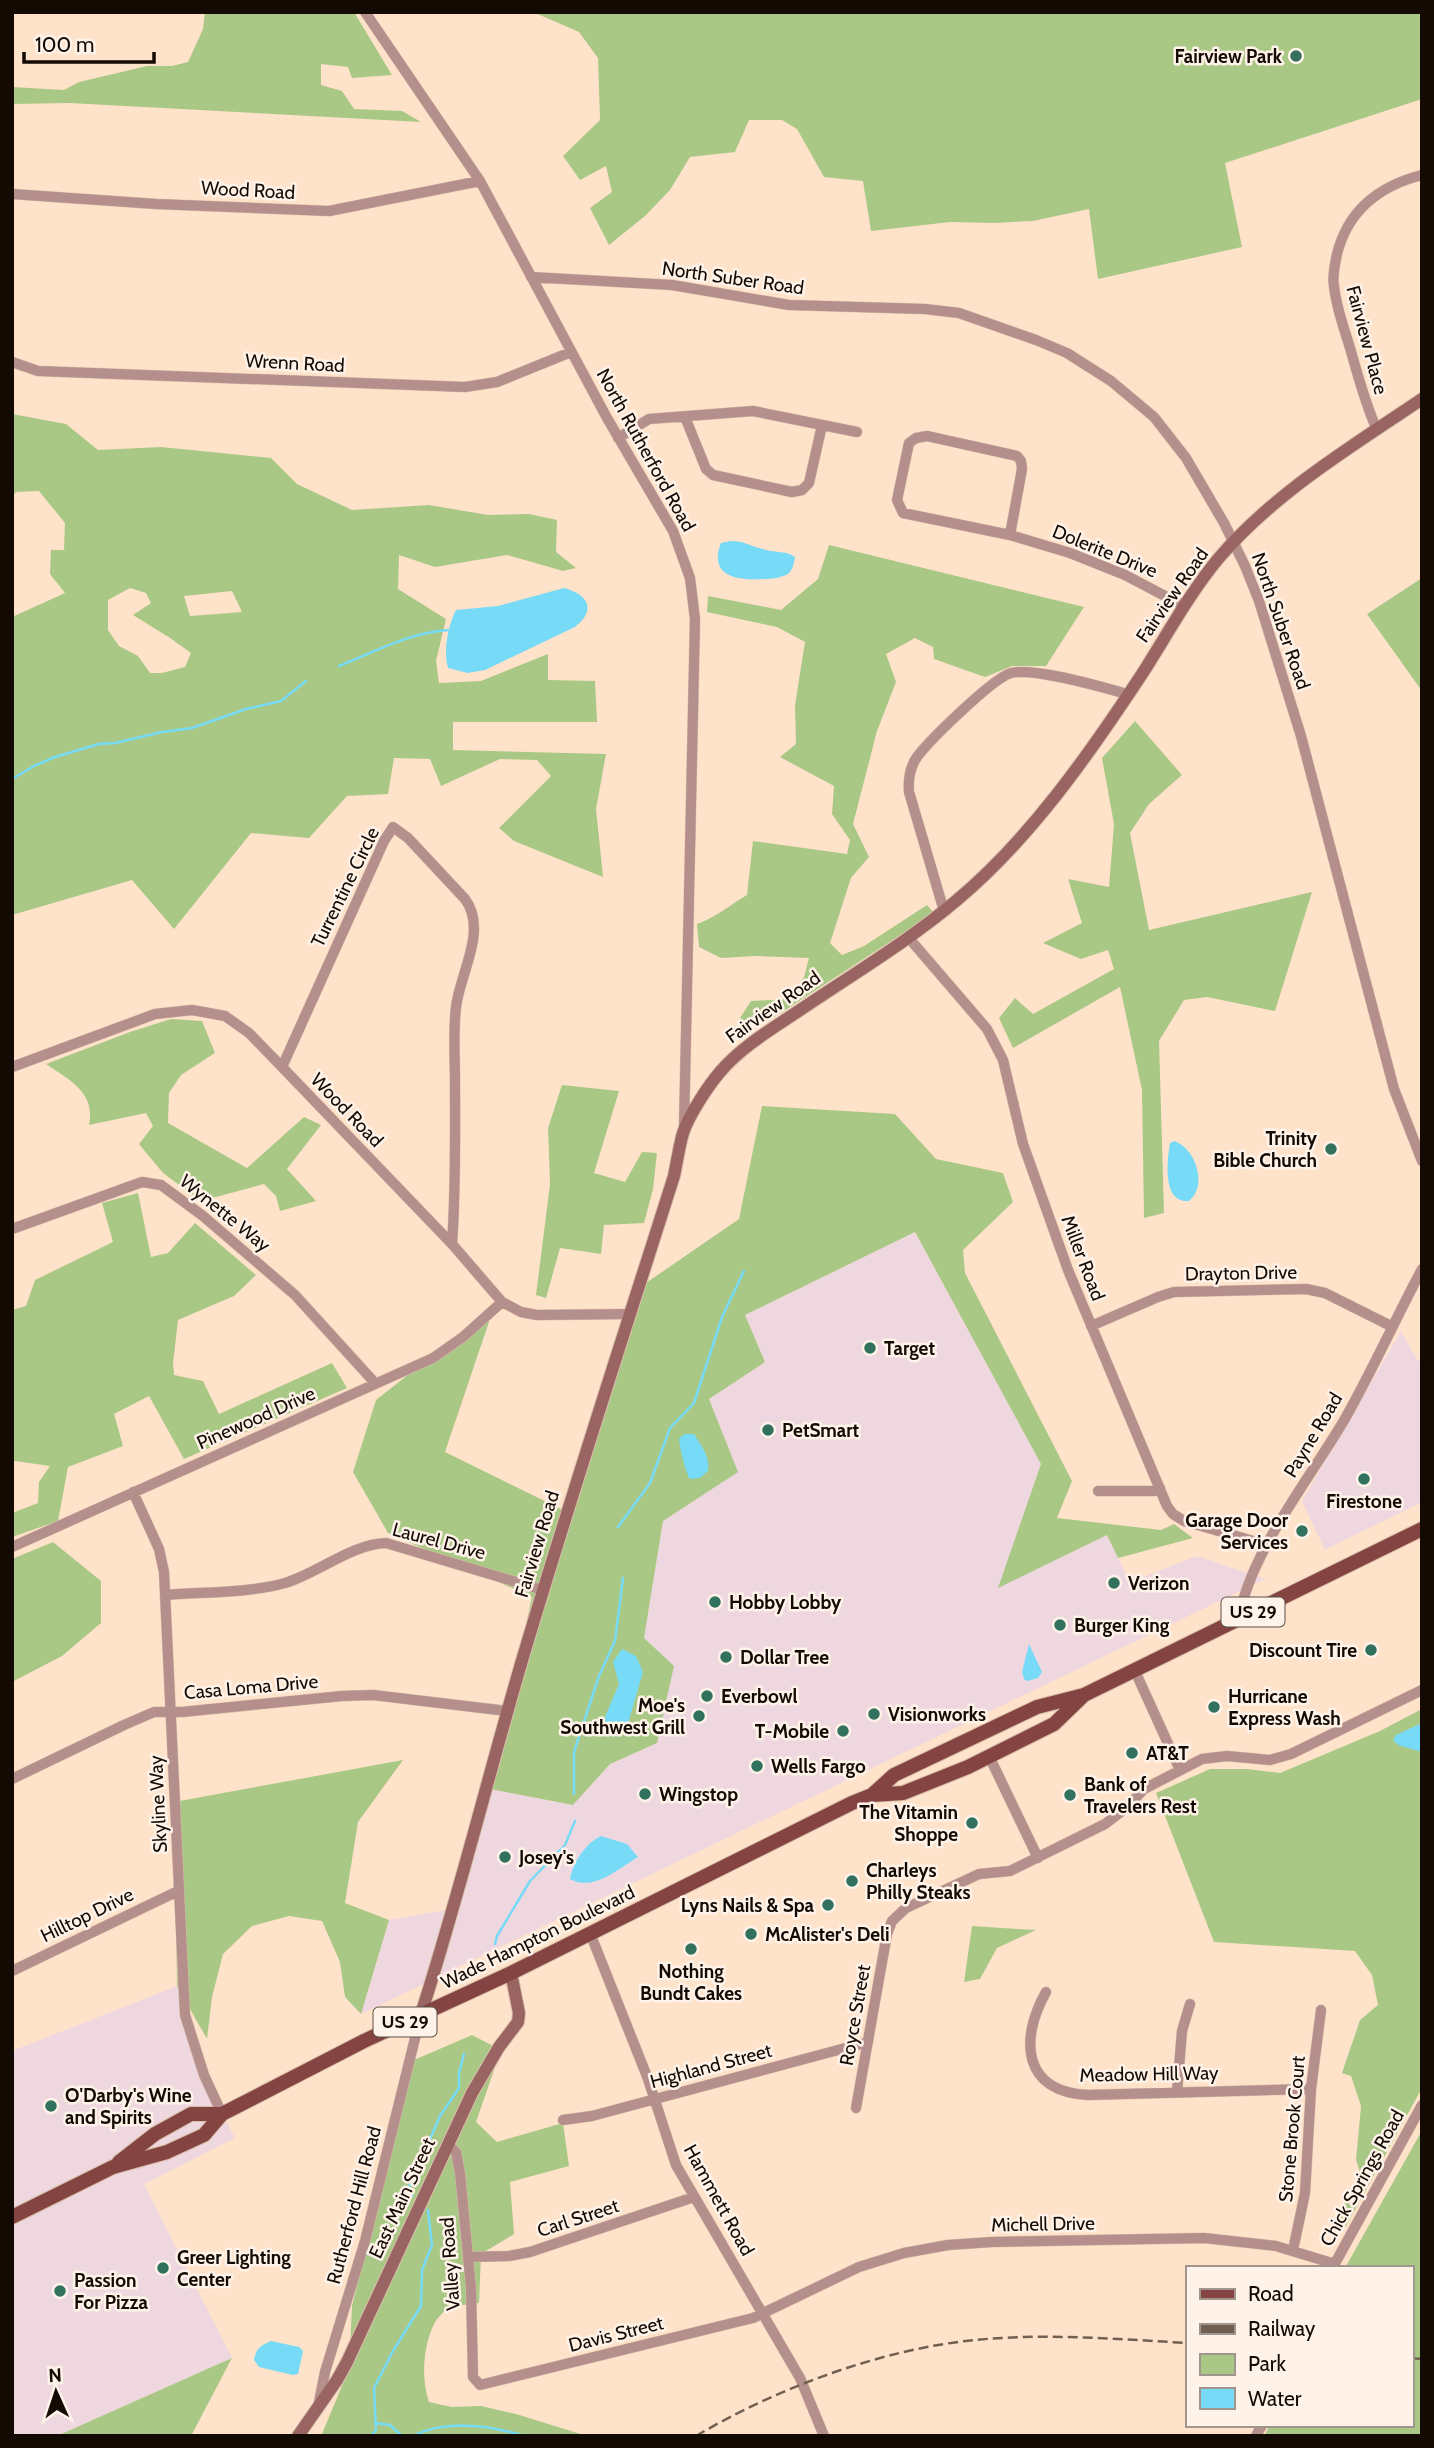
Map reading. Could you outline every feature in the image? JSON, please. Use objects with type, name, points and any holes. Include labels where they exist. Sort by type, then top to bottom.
[{"type":"main road","name":"Wade Hampton Boulevard","points":[[872,1795],[894,1774],[1037,1707],[1084,1695],[1422,1529]]},
{"type":"main road","name":"Wade Hampton Boulevard","points":[[12,2217],[113,2167],[167,2152],[204,2135],[222,2114],[852,1803],[872,1795],[903,1793],[968,1767],[1054,1724],[1084,1695]]},
{"type":"main road","name":"Wade Hampton Boulevard","points":[[113,2167],[155,2134],[191,2114],[222,2114]]},
{"type":"street","name":"North Rutherford Road","points":[[365,12],[480,181],[570,352],[673,531],[683,554],[694,599],[694,730],[684,1131]]},
{"type":"street","name":"Fairview Place","points":[[1377,430],[1368,409],[1335,298],[1335,265],[1345,231],[1357,212],[1381,191],[1422,175]]},
{"type":"street","name":"Wood Road","points":[[12,194],[156,204],[329,211],[480,181]]},
{"type":"street","name":"North Suber Road","points":[[531,277],[672,285],[789,306],[942,310],[976,318],[1067,353],[1130,395],[1154,417],[1186,458],[1234,542],[1259,601],[1292,704],[1357,941],[1394,1089],[1422,1161]]},
{"type":"street","name":"Wrenn Road","points":[[12,362],[38,371],[464,387],[497,382],[570,352]]},
{"type":"street","name":"Fairview Road","points":[[421,2014],[444,1944],[543,1590],[674,1176],[684,1131],[711,1084],[739,1054],[944,911],[988,872],[1027,831],[1128,694],[1217,560],[1254,520],[1287,493],[1422,399]]},
{"type":"street","points":[[618,438],[649,419],[759,412],[857,432]]},
{"type":"street","points":[[685,417],[706,469],[713,475],[792,492],[802,490],[809,483],[822,425]]},
{"type":"street","name":"Dolerite Drive","points":[[1010,535],[1022,469],[1017,456],[927,436],[916,438],[909,443],[897,500],[903,513],[1010,535],[1098,563],[1184,606]]},
{"type":"street","points":[[944,911],[909,792],[910,772],[921,752],[994,682],[1010,673],[1035,673],[1128,694]]},
{"type":"street","name":"Turrentine Circle","points":[[282,1067],[384,841],[393,827],[408,838],[465,899],[475,922],[455,1019],[452,1244]]},
{"type":"street","name":"Miller Road","points":[[908,937],[997,1044],[1023,1144],[1068,1270],[1167,1506],[1179,1518],[1267,1545]]},
{"type":"street","name":"Wood Road","points":[[12,1067],[137,1019],[173,1011],[209,1011],[231,1019],[248,1032],[452,1244],[502,1302],[521,1312],[537,1315],[630,1314]]},
{"type":"street","name":"Wynette Way","points":[[12,1229],[142,1182],[161,1185],[204,1216],[295,1295],[375,1383]]},
{"type":"street","name":"Payne Road","points":[[1239,1619],[1241,1605],[1267,1545],[1346,1416],[1422,1269]]},
{"type":"street","name":"Drayton Drive","points":[[1091,1325],[1174,1292],[1306,1289],[1325,1293],[1391,1326]]},
{"type":"street","name":"Pinewood Drive","points":[[12,1547],[445,1351],[502,1302]]},
{"type":"street","points":[[1098,1491],[1154,1491],[1160,1488]]},
{"type":"street","name":"Skyline Way","points":[[133,1492],[159,1549],[164,1572],[185,2015],[204,2075],[222,2114]]},
{"type":"street","name":"Laurel Drive","points":[[165,1595],[280,1584],[302,1577],[366,1546],[386,1543],[543,1590]]},
{"type":"street","points":[[1135,1671],[1180,1770]]},
{"type":"street","name":"Royce Street","points":[[856,2108],[887,1934],[898,1914],[906,1908],[979,1874],[1010,1871],[1038,1858],[1105,1824],[1126,1808],[1144,1789],[1202,1759],[1227,1756],[1270,1760],[1291,1754],[1422,1690]]},
{"type":"street","name":"Casa Loma Drive","points":[[12,1779],[154,1712],[373,1695],[507,1711]]},
{"type":"street","points":[[989,1756],[1038,1858]]},
{"type":"street","name":"Hilltop Drive","points":[[12,1971],[178,1891]]},
{"type":"street","name":"Hammett Road","points":[[590,1933],[655,2099],[676,2165],[800,2378],[824,2436]]},
{"type":"street","name":"East Main Street","points":[[298,2436],[347,2362],[482,2075],[518,2022],[519,2011],[511,1973]]},
{"type":"street","name":"Meadow Hill Way","points":[[1046,1992],[1036,2012],[1030,2044],[1040,2076],[1063,2092],[1088,2095],[1311,2089]]},
{"type":"street","points":[[1177,2092],[1182,2031],[1190,2004]]},
{"type":"street","name":"Stone Brook Court","points":[[1293,2250],[1306,2193],[1311,2089],[1321,2010]]},
{"type":"street","name":"Rutherford Hill Road","points":[[319,2406],[325,2372],[365,2241],[421,2014]]},
{"type":"street","name":"Highland Street","points":[[562,2120],[592,2116],[868,2042]]},
{"type":"street","name":"Chick Springs Road","points":[[1334,2266],[1422,2105]]},
{"type":"street","name":"Valley Road","points":[[448,2145],[456,2152],[460,2174],[469,2258],[473,2377],[476,2383]]},
{"type":"street","name":"Carl Street","points":[[469,2258],[530,2252],[695,2197]]},
{"type":"street","name":"Michell Drive","points":[[763,2314],[829,2279],[859,2267],[904,2253],[948,2245],[1204,2238],[1253,2242],[1293,2250],[1334,2266]]},
{"type":"street","name":"Davis Street","points":[[476,2383],[484,2386],[763,2314]]},
{"type":"shaded area","points":[[915,1232],[1041,1464],[999,1587],[1107,1535],[1130,1582],[1197,1556],[1265,1579],[361,2014],[389,1920],[457,1908],[490,1789],[573,1805],[610,1764],[657,1743],[644,1638],[663,1521],[737,1472],[709,1399],[765,1362],[745,1315]]},
{"type":"shaded area","points":[[1401,1331],[1418,1361],[1422,1359],[1422,1502],[1325,1550],[1302,1501]]},
{"type":"shaded area","points":[[177,1986],[212,2093],[235,2138],[144,2184],[232,2358],[59,2435],[12,2436],[12,2051]]},
{"type":"green space","points":[[205,12],[354,12],[392,75],[352,78],[348,67],[321,64],[321,85],[342,91],[354,109],[402,111],[421,122],[69,103],[12,104],[12,87],[64,90],[79,82],[147,66],[172,66],[188,62],[203,29]]},
{"type":"green space","points":[[533,12],[1422,12],[1422,99],[1225,163],[1242,247],[1098,279],[1089,209],[1033,221],[950,222],[871,231],[863,181],[824,177],[797,129],[782,120],[749,120],[735,152],[690,157],[670,190],[645,216],[609,245],[590,208],[612,192],[606,166],[580,180],[563,156],[600,120],[598,58],[579,32]]},
{"type":"green space","points":[[12,414],[66,424],[98,450],[161,447],[271,458],[297,484],[352,510],[429,505],[488,515],[529,514],[557,520],[556,552],[576,568],[563,571],[507,555],[435,567],[399,555],[398,589],[446,619],[436,661],[439,683],[481,681],[548,654],[548,680],[595,681],[597,722],[453,722],[453,750],[606,754],[596,809],[603,877],[514,841],[499,828],[551,776],[537,760],[500,759],[441,786],[430,759],[394,758],[388,794],[347,796],[309,838],[251,833],[174,929],[132,880],[12,915],[12,617],[65,593],[50,574],[51,550],[64,550],[65,523],[39,491],[16,492],[12,497]],"holes":[[[130,588],[146,593],[151,603],[133,615],[191,653],[185,667],[150,673],[138,656],[119,646],[108,630],[108,600]],[[232,591],[242,612],[190,616],[184,596]]]},
{"type":"green space","points":[[829,545],[1084,607],[1046,666],[1012,666],[985,677],[934,659],[933,647],[915,638],[886,654],[896,682],[877,731],[853,824],[869,857],[851,878],[830,943],[842,955],[864,946],[927,905],[934,913],[773,1018],[738,1021],[751,1001],[787,999],[804,977],[809,958],[721,958],[699,947],[697,924],[747,895],[753,841],[847,854],[850,840],[832,814],[834,786],[780,757],[796,744],[795,705],[805,642],[777,627],[707,612],[708,596],[781,610],[818,579]]},
{"type":"green space","points":[[1422,578],[1422,691],[1367,614]]},
{"type":"green space","points":[[1135,721],[1182,775],[1149,804],[1130,833],[1149,930],[1312,892],[1275,1011],[1207,997],[1184,1000],[1159,1041],[1164,1213],[1144,1218],[1142,1090],[1120,987],[1013,1048],[999,1018],[1015,998],[1033,1014],[1114,969],[1108,950],[1081,959],[1043,943],[1082,923],[1068,879],[1109,887],[1114,824],[1102,758]]},
{"type":"green space","points":[[171,1019],[202,1021],[215,1053],[181,1075],[169,1093],[168,1123],[247,1168],[304,1117],[321,1125],[287,1169],[316,1201],[280,1211],[276,1196],[264,1184],[201,1201],[163,1173],[139,1144],[153,1126],[146,1113],[89,1125],[90,1114],[85,1095],[46,1064]]},
{"type":"green space","points":[[562,1085],[619,1091],[594,1173],[625,1182],[642,1152],[657,1153],[653,1189],[644,1223],[604,1225],[601,1254],[560,1248],[546,1298],[536,1295],[550,1184],[548,1128]]},
{"type":"green space","points":[[762,1106],[895,1114],[936,1159],[1003,1173],[1013,1202],[963,1250],[965,1273],[1072,1481],[1057,1518],[1161,1530],[1174,1524],[1193,1538],[1118,1558],[1107,1535],[998,1588],[1041,1464],[915,1232],[745,1315],[765,1362],[709,1399],[738,1472],[663,1521],[644,1638],[674,1666],[657,1743],[610,1764],[573,1805],[490,1789],[532,1597],[388,1533],[353,1472],[376,1400],[494,1307],[445,1452],[567,1512],[643,1285],[739,1219]]},
{"type":"green space","points":[[138,1193],[151,1257],[168,1253],[195,1223],[256,1275],[234,1296],[178,1320],[174,1375],[203,1381],[219,1414],[332,1363],[347,1388],[184,1459],[149,1396],[114,1414],[123,1446],[68,1467],[58,1521],[12,1537],[12,1513],[38,1503],[39,1482],[50,1466],[15,1461],[12,1464],[12,1310],[26,1306],[35,1280],[113,1242],[102,1203]]},
{"type":"green space","points":[[53,1542],[101,1581],[101,1623],[62,1656],[12,1682],[12,1559]]},
{"type":"green space","points":[[1422,1709],[1422,2088],[1345,2228],[1337,2223],[1346,2198],[1362,2178],[1356,2160],[1361,2106],[1351,2076],[1342,2073],[1360,2020],[1378,2005],[1372,1975],[1355,1951],[1214,1942],[1156,1793],[1210,1769],[1247,1769],[1280,1773],[1380,1731]]},
{"type":"green space","points":[[403,1760],[358,1822],[345,1903],[389,1920],[361,2014],[345,1997],[340,1962],[322,1921],[289,1916],[252,1926],[223,1954],[212,1997],[207,2039],[177,1986],[174,1802]]},
{"type":"green space","points":[[972,1926],[1036,1930],[997,1948],[980,1979],[964,1982]]},
{"type":"green space","points":[[472,2035],[501,2050],[476,2122],[497,2142],[563,2123],[569,2166],[510,2182],[514,2234],[481,2254],[479,2303],[448,2307],[435,2322],[425,2353],[426,2393],[429,2402],[452,2407],[481,2406],[587,2436],[321,2436],[349,2369],[352,2306],[414,2060]]},
{"type":"green space","points":[[1420,2134],[1422,2436],[1264,2436],[1269,2427],[1413,2427],[1413,2266],[1346,2266]]},
{"type":"green space","points":[[232,2358],[191,2436],[59,2436],[59,2435]]},
{"type":"water","points":[[731,541],[791,555],[795,557],[792,568],[786,575],[773,578],[744,579],[727,574],[718,563],[718,554],[721,543]]},
{"type":"water","points":[[564,588],[579,594],[587,603],[586,615],[575,627],[485,670],[468,673],[448,668],[447,639],[456,610],[498,606]]},
{"type":"water","points":[[1174,1141],[1188,1151],[1197,1168],[1198,1186],[1189,1201],[1180,1200],[1170,1189],[1168,1160],[1170,1143]]},
{"type":"water","points":[[685,1434],[694,1434],[707,1456],[708,1471],[700,1478],[690,1479],[687,1471],[679,1438]]},
{"type":"water","points":[[1029,1644],[1042,1672],[1038,1678],[1027,1681],[1022,1672]]},
{"type":"water","points":[[622,1649],[636,1656],[643,1672],[627,1727],[616,1737],[606,1729],[605,1717],[619,1684],[613,1662]]},
{"type":"water","points":[[1422,1723],[1422,1752],[1398,1745],[1393,1740],[1396,1735]]},
{"type":"water","points":[[601,1836],[627,1844],[638,1857],[596,1881],[588,1883],[570,1879],[581,1854],[590,1843]]},
{"type":"water","points":[[271,2341],[299,2347],[303,2351],[298,2374],[259,2367],[254,2360],[257,2350]]},
{"type":"waterway","points":[[339,666],[420,634],[449,630]]},
{"type":"waterway","points":[[12,779],[55,757],[99,744],[192,728],[246,709],[281,701],[306,681]]},
{"type":"waterway","points":[[618,1527],[650,1483],[670,1428],[694,1403],[722,1317],[744,1271]]},
{"type":"waterway","points":[[574,1794],[574,1752],[599,1676],[615,1641],[623,1578]]},
{"type":"waterway","points":[[495,1944],[497,1936],[530,1881],[565,1845],[575,1821]]},
{"type":"waterway","points":[[412,2196],[408,2190],[440,2116],[459,2088],[459,2073],[464,2054]]},
{"type":"waterway","points":[[371,2436],[376,2430],[374,2388],[421,2306],[422,2270],[432,2245],[428,2210]]},
{"type":"waterway","points":[[375,2423],[390,2425],[402,2436]]},
{"type":"waterway","points":[[413,2436],[440,2427],[454,2426],[498,2429],[525,2436]]},
{"type":"railway","points":[[696,2436],[761,2402],[831,2373],[904,2352],[940,2345],[1028,2337],[1186,2343]]},
{"type":"railway","points":[[1413,2358],[1422,2359]]},
{"type":"place","name":"Fairview Park","points":[[1296,56]]},
{"type":"place","name":"Trinity Bible Church","points":[[1331,1149]]},
{"type":"place","name":"Target","points":[[870,1348]]},
{"type":"place","name":"PetSmart","points":[[768,1430]]},
{"type":"place","name":"Firestone","points":[[1364,1479]]},
{"type":"place","name":"Garage Door Services","points":[[1302,1531]]},
{"type":"place","name":"Verizon","points":[[1114,1583]]},
{"type":"place","name":"Hobby Lobby","points":[[715,1602]]},
{"type":"place","name":"Burger King","points":[[1060,1625]]},
{"type":"place","name":"Discount Tire","points":[[1371,1650]]},
{"type":"place","name":"Dollar Tree","points":[[726,1657]]},
{"type":"place","name":"Everbowl","points":[[707,1696]]},
{"type":"place","name":"Hurricane Express Wash","points":[[1214,1707]]},
{"type":"place","name":"Visionworks","points":[[874,1714]]},
{"type":"place","name":"Moe's Southwest Grill","points":[[699,1716]]},
{"type":"place","name":"T-Mobile","points":[[843,1731]]},
{"type":"place","name":"AT&T","points":[[1132,1753]]},
{"type":"place","name":"Wells Fargo","points":[[757,1766]]},
{"type":"place","name":"Wingstop","points":[[645,1794]]},
{"type":"place","name":"Bank of Travelers Rest","points":[[1070,1795]]},
{"type":"place","name":"The Vitamin Shoppe","points":[[972,1823]]},
{"type":"place","name":"Josey's","points":[[505,1857]]},
{"type":"place","name":"Charleys Philly Steaks","points":[[852,1881]]},
{"type":"place","name":"Lyns Nails & Spa","points":[[828,1905]]},
{"type":"place","name":"McAlister's Deli","points":[[751,1934]]},
{"type":"place","name":"Nothing Bundt Cakes","points":[[691,1949]]},
{"type":"place","name":"O'Darby's Wine and Spirits","points":[[51,2106]]},
{"type":"place","name":"Greer Lighting Center","points":[[163,2268]]},
{"type":"place","name":"Passion For Pizza","points":[[60,2291]]}]
